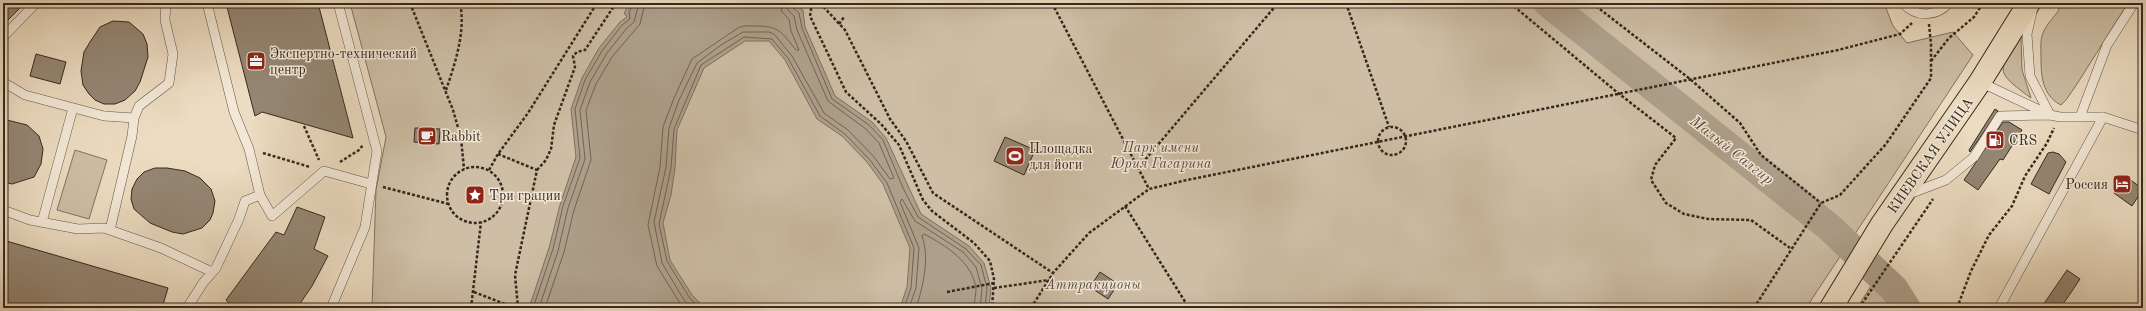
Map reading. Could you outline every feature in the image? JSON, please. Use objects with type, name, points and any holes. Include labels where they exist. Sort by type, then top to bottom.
[{"type":"main road","name":"КИЕВСКАЯ УЛИЦА","points":[[1835,302],[1882,224],[1980,82],[2029,3]]},
{"type":"lane","points":[[3,37],[36,3]]},
{"type":"lane","points":[[110,230],[132,136],[134,118],[139,106],[168,83],[172,54],[165,20],[166,3]]},
{"type":"lane","points":[[207,3],[234,112],[248,149],[260,195],[272,216],[324,171],[371,184]]},
{"type":"lane","points":[[331,308],[365,227],[377,151],[338,3]]},
{"type":"lane","points":[[1903,3],[1910,9],[1924,14],[1938,12],[1949,3]]},
{"type":"lane","points":[[2033,3],[2027,34],[2030,76],[2050,115]]},
{"type":"lane","points":[[2080,117],[2107,45],[2134,3]]},
{"type":"lane","points":[[3,82],[25,95],[104,116],[134,118]]},
{"type":"lane","points":[[1980,82],[2050,115]]},
{"type":"lane","points":[[42,222],[73,108]]},
{"type":"lane","points":[[1901,197],[1946,180],[1974,157],[2000,116],[2050,115],[2060,117],[2103,117],[2143,130]]},
{"type":"lane","points":[[1999,308],[2103,117]]},
{"type":"lane","points":[[186,308],[212,272],[240,219],[245,201],[260,195]]},
{"type":"lane","points":[[3,210],[42,222],[78,229],[104,228],[161,248],[212,272]]},
{"type":"path","points":[[410,3],[446,90],[461,138],[464,168]]},
{"type":"path","points":[[446,90],[457,59],[462,11],[460,3]]},
{"type":"path","points":[[489,170],[498,154],[528,114],[597,3]]},
{"type":"path","points":[[518,308],[515,275],[537,170],[546,160],[551,149],[554,125],[575,67],[573,56],[577,52],[585,50],[616,3]]},
{"type":"path","points":[[812,3],[810,16],[846,92],[881,124],[899,145],[923,200],[932,211],[974,243],[990,261],[994,283],[992,308]]},
{"type":"path","points":[[820,3],[845,30],[890,119],[906,141],[933,193],[1053,273]]},
{"type":"path","points":[[1052,3],[1139,167],[1149,189]]},
{"type":"path","points":[[1139,167],[1278,3]]},
{"type":"path","points":[[1346,3],[1390,127]]},
{"type":"path","points":[[1510,3],[1618,93],[1676,138],[1654,165],[1651,180],[1666,203],[1684,214],[1708,219],[1751,220],[1790,248]]},
{"type":"path","points":[[1592,3],[1690,79],[1740,123],[1761,154],[1821,203]]},
{"type":"path","points":[[1931,62],[1949,38],[1974,17],[1983,3]]},
{"type":"path","points":[[839,24],[844,17]]},
{"type":"path","points":[[1031,308],[1053,273],[1089,233],[1149,189],[1618,93],[1838,50],[1900,34]]},
{"type":"path","points":[[1754,308],[1790,248],[1821,203],[1840,195],[1886,144],[1931,78],[1930,37]]},
{"type":"path","points":[[1957,308],[1971,271],[1989,235],[2012,206],[2025,176],[2047,143],[2060,117]]},
{"type":"path","points":[[304,126],[324,171]]},
{"type":"path","points":[[1390,127],[1398,128],[1405,137],[1404,146],[1394,154],[1385,152],[1379,142],[1381,132],[1390,127]]},
{"type":"path","points":[[248,149],[324,171]]},
{"type":"path","points":[[498,154],[537,170]]},
{"type":"path","points":[[480,166],[489,170],[497,176],[502,184],[504,194],[502,204],[498,212],[490,219],[481,222],[464,221],[452,211],[449,204],[448,187],[456,173],[464,168],[480,166]]},
{"type":"path","points":[[1859,308],[1946,180]]},
{"type":"path","points":[[371,184],[449,204]]},
{"type":"path","points":[[1126,206],[1190,308]]},
{"type":"path","points":[[471,308],[481,222]]},
{"type":"path","points":[[994,288],[1049,280]]},
{"type":"path","points":[[946,292],[994,283]]},
{"type":"path","points":[[474,292],[515,308]]},
{"type":"green space","name":"Парк имени Юрия Гагарина","points":[[350,3],[1884,3],[1893,26],[1907,43],[1953,32],[1973,55],[1806,308],[372,308],[376,190],[386,137]]},
{"type":"green space","points":[[2058,3],[2128,3],[2077,84],[2061,105],[2050,96],[2046,90],[2042,78],[2041,64],[2042,36],[2044,30],[2059,10]]},
{"type":"green space","points":[[2019,34],[2021,38],[2022,70],[2031,98],[2010,82],[2005,76],[2003,70],[2007,57]]},
{"type":"green space","points":[[75,150],[107,160],[89,219],[57,210]]},
{"type":"green space","points":[[1876,278],[1891,288],[1903,308],[1857,308]]},
{"type":"water","points":[[630,3],[793,3],[803,10],[805,27],[835,96],[872,122],[886,138],[921,214],[969,246],[984,263],[991,288],[989,308],[900,308],[907,287],[910,248],[883,184],[867,162],[842,136],[817,119],[785,60],[769,41],[745,41],[704,68],[677,130],[675,168],[671,195],[663,223],[670,260],[692,295],[705,308],[529,308],[549,248],[560,205],[576,157],[571,109],[582,78],[599,48],[620,22],[627,17],[624,13]]},
{"type":"building","points":[[3,3],[25,3],[3,25]]},
{"type":"building","points":[[226,3],[318,3],[353,138],[262,112],[255,116]]},
{"type":"building","points":[[113,21],[129,22],[143,34],[147,44],[148,57],[140,82],[135,91],[125,100],[115,104],[104,104],[95,100],[89,94],[83,85],[81,71],[84,52],[90,42],[100,27]]},
{"type":"building","points":[[36,54],[66,62],[60,84],[30,76]]},
{"type":"building","points":[[1995,109],[1998,111],[1970,152],[1969,150]]},
{"type":"building","points":[[3,119],[27,125],[39,136],[43,149],[41,164],[34,177],[12,184],[3,182]]},
{"type":"building","points":[[2003,122],[2009,122],[2022,130],[2003,160],[2000,159],[1978,190],[1964,180]]},
{"type":"building","name":"Rabbit","points":[[415,128],[440,129],[439,144],[414,142]]},
{"type":"building","name":"Площадка для йоги","points":[[1005,137],[1035,150],[1024,175],[994,161]]},
{"type":"building","points":[[2053,152],[2059,154],[2066,162],[2049,194],[2031,184],[2048,153]]},
{"type":"building","points":[[155,168],[185,171],[200,178],[211,189],[215,201],[213,213],[210,220],[202,228],[183,234],[172,232],[150,223],[134,209],[131,199],[132,189],[137,179],[144,172]]},
{"type":"building","points":[[2125,176],[2143,189],[2132,206],[2114,193]]},
{"type":"building","points":[[297,207],[325,217],[314,249],[328,256],[312,286],[297,308],[235,308],[226,300],[276,232],[284,235]]},
{"type":"building","points":[[3,240],[168,288],[162,308],[3,308]]},
{"type":"building","points":[[2067,270],[2080,279],[2070,294],[2060,308],[2041,308]]},
{"type":"building","points":[[1100,272],[1118,284],[1108,299],[1090,287]]},
{"type":"waterway","name":"Малый Салгир","points":[[1548,3],[1829,227],[1894,289],[1906,308]]},
{"type":"place","name":"Экспертно-технический центр","points":[[256,61]]},
{"type":"place","name":"Rabbit","points":[[427,136]]},
{"type":"place","name":"CRS","points":[[1995,140]]},
{"type":"place","name":"Площадка для йоги","points":[[1015,156]]},
{"type":"place","name":"Россия","points":[[2122,184]]},
{"type":"place","name":"Три грации","points":[[475,195]]},
{"type":"park label","name":"Аттракционы","points":[[1093,284]]}]
